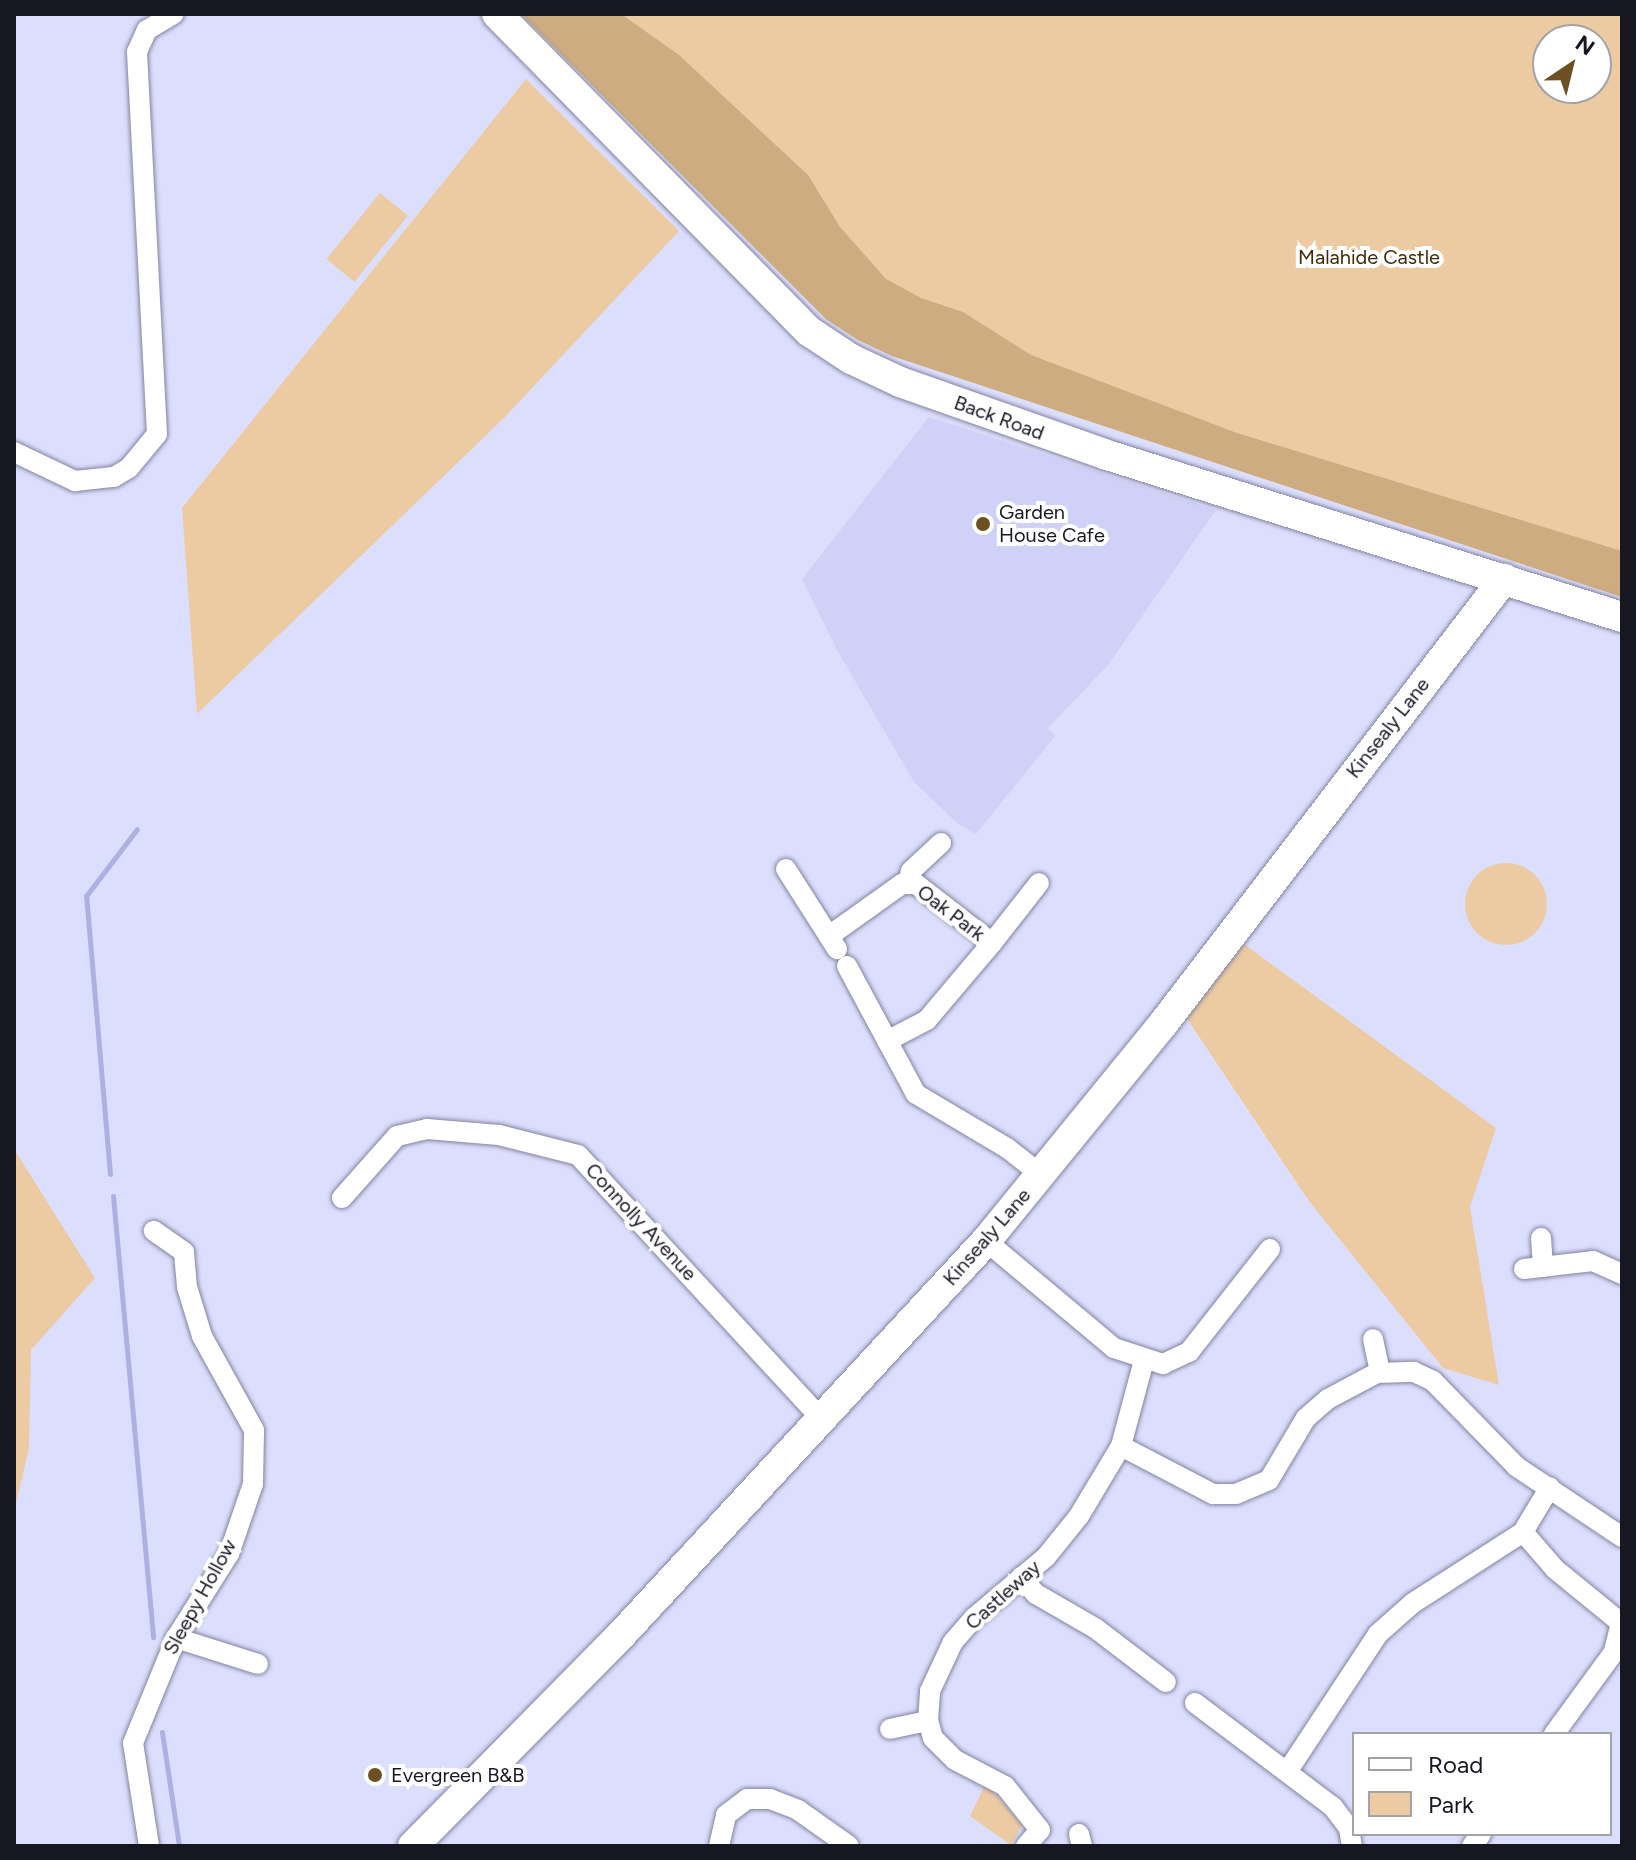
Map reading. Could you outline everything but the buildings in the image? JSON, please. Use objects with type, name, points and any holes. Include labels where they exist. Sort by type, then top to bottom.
[{"type":"street","points":[[14,452],[75,481],[114,477],[129,468],[157,434],[137,52],[147,30],[174,14]]},
{"type":"street","name":"Back Road","points":[[497,14],[810,332],[851,359],[900,382],[1104,454],[1622,617]]},
{"type":"street","name":"Kinsealy Lane","points":[[413,1846],[622,1634],[986,1241],[1163,1024],[1504,579]]},
{"type":"street","points":[[908,884],[911,871],[941,843]]},
{"type":"street","points":[[786,869],[838,950],[916,1094],[1007,1148],[1040,1174]]},
{"type":"street","points":[[992,943],[1039,883]]},
{"type":"street","name":"Oak Park","points":[[838,950],[908,884],[916,884],[992,943],[927,1020],[887,1041]]},
{"type":"street","name":"Connolly Avenue","points":[[342,1198],[397,1136],[427,1129],[499,1135],[578,1155],[820,1417]]},
{"type":"street","name":"Sleepy Hollow","points":[[149,1846],[133,1743],[176,1638],[229,1554],[253,1484],[254,1430],[202,1336],[187,1287],[184,1252],[154,1231]]},
{"type":"street","points":[[1541,1238],[1534,1268],[1593,1261],[1622,1274]]},
{"type":"street","points":[[986,1241],[1114,1348],[1144,1360],[1175,1363],[1189,1352],[1270,1249]]},
{"type":"street","points":[[1373,1339],[1380,1372]]},
{"type":"street","name":"Castleway","points":[[928,1721],[930,1691],[953,1642],[1046,1557],[1079,1516],[1121,1446],[1144,1360]]},
{"type":"street","points":[[1121,1446],[1213,1494],[1253,1489],[1269,1480],[1306,1418],[1347,1387],[1380,1372],[1414,1372],[1433,1381],[1517,1467],[1622,1537]]},
{"type":"street","points":[[1287,1772],[1378,1634],[1413,1603],[1523,1532],[1550,1487]]},
{"type":"street","points":[[1523,1532],[1555,1569],[1621,1623],[1614,1652],[1555,1732]]},
{"type":"street","points":[[1021,1577],[1036,1594],[1095,1628],[1166,1682]]},
{"type":"street","points":[[176,1638],[258,1664]]},
{"type":"street","points":[[1195,1703],[1344,1818],[1352,1846]]},
{"type":"street","points":[[890,1729],[928,1721],[933,1738],[955,1760],[1005,1786],[1040,1830],[1026,1846]]},
{"type":"street","points":[[719,1846],[726,1815],[747,1799],[770,1799],[798,1810],[849,1846]]},
{"type":"shaded area","points":[[521,14],[621,14],[679,55],[808,175],[840,227],[886,279],[921,298],[963,312],[1031,355],[1237,433],[1622,551],[1622,597],[892,356],[858,340],[826,319]]},
{"type":"shaded area","points":[[929,417],[1216,510],[1108,665],[1048,728],[1055,736],[976,834],[957,823],[914,782],[837,650],[802,579]]},
{"type":"green space","name":"Malahide Castle","points":[[521,14],[1622,14],[1622,597],[892,356],[858,340],[826,319]]},
{"type":"green space","points":[[526,79],[679,231],[506,416],[197,714],[182,508]]},
{"type":"green space","points":[[380,193],[408,216],[354,282],[327,259]]},
{"type":"green space","points":[[1506,863],[1522,866],[1535,875],[1544,888],[1547,904],[1544,920],[1535,933],[1522,942],[1506,945],[1490,942],[1477,933],[1468,920],[1465,904],[1468,888],[1477,875],[1490,866]]},
{"type":"green space","points":[[1244,944],[1496,1128],[1470,1207],[1499,1385],[1443,1368],[1309,1201],[1186,1017]]},
{"type":"green space","points":[[14,1149],[95,1278],[31,1350],[29,1448],[14,1512]]},
{"type":"green space","points":[[986,1783],[1022,1825],[1011,1845],[970,1816]]},
{"type":"waterway","points":[[110,1174],[86,896],[137,829]]},
{"type":"waterway","points":[[113,1196],[153,1637]]},
{"type":"waterway","points":[[162,1732],[179,1846]]},
{"type":"place","name":"Garden House Cafe","points":[[983,524]]},
{"type":"place","name":"Evergreen B&B","points":[[375,1775]]}]
